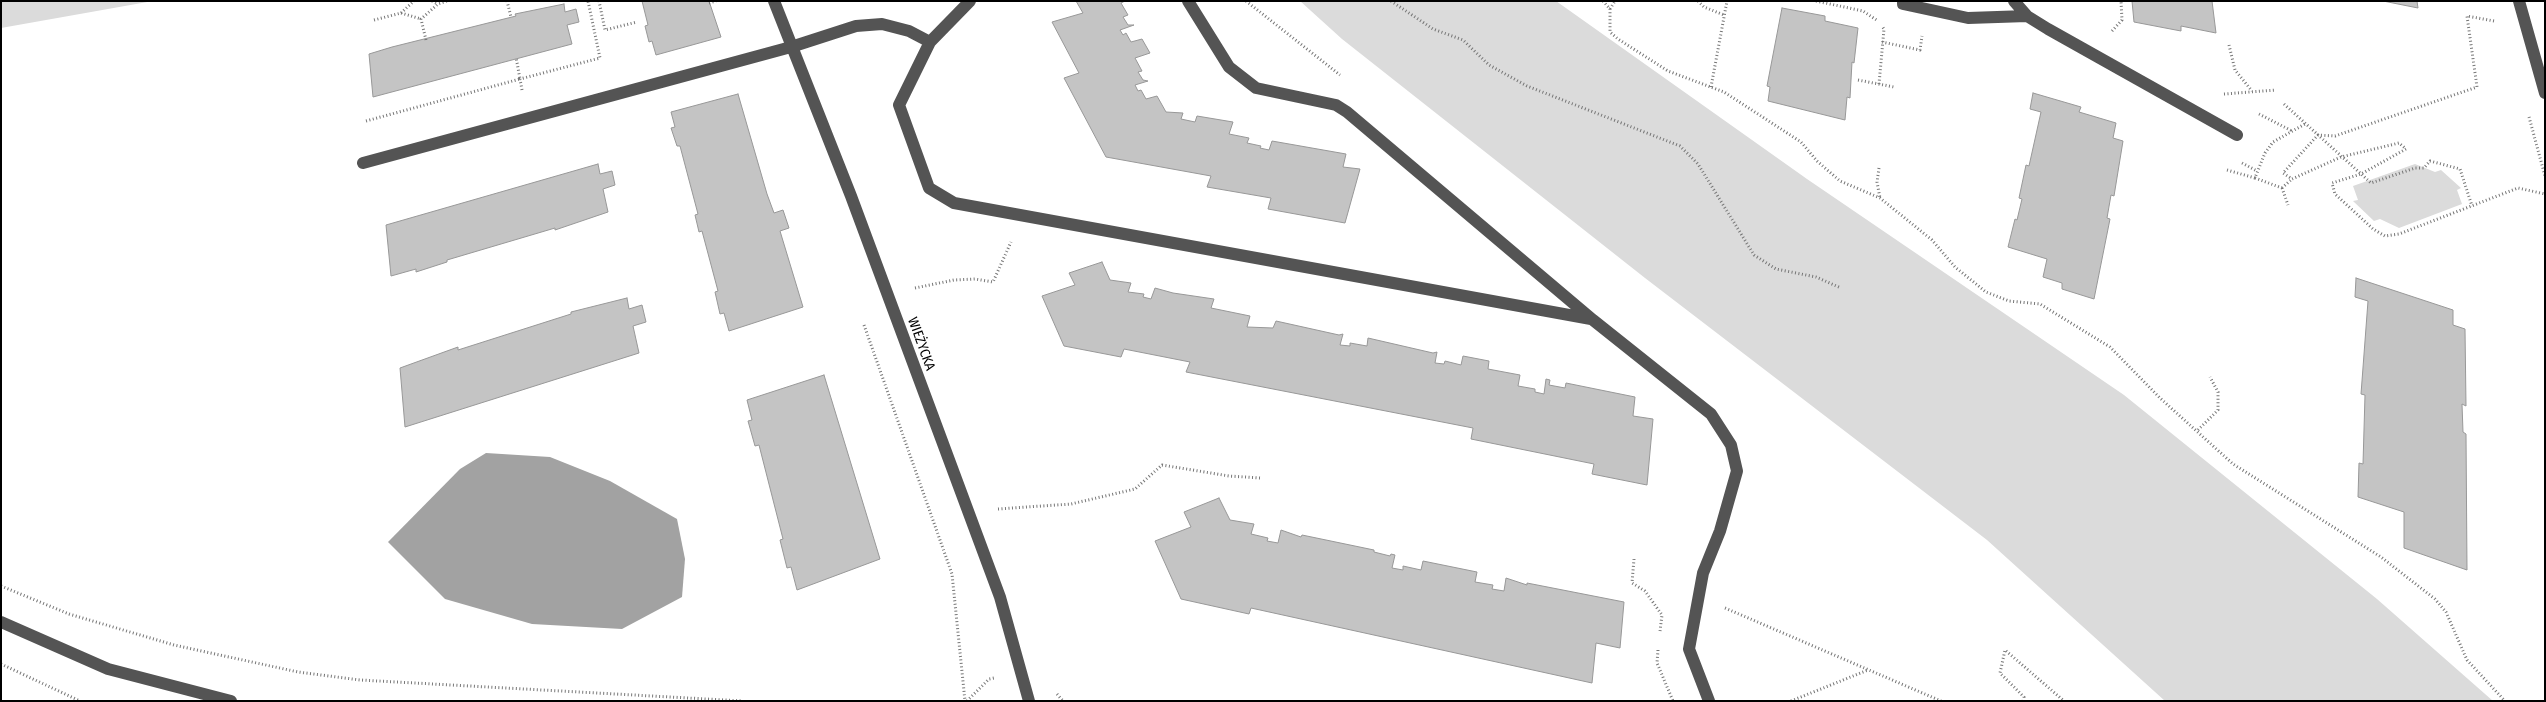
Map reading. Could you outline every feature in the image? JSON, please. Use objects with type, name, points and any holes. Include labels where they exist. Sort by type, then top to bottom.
[{"type":"street","name":"WIEŻYCKA","points":[[774,1],[851,196],[1000,597],[1029,701]]},
{"type":"street","points":[[970,1],[930,42],[899,105],[929,188],[954,204],[1593,320]]},
{"type":"street","points":[[1188,1],[1229,67],[1256,88],[1336,106],[1347,112],[1593,320],[1710,414],[1731,445],[1736,471],[1720,531],[1703,573],[1697,596],[1689,649],[1709,701]]},
{"type":"street","points":[[1903,1],[1903,4],[1968,18],[2027,16]]},
{"type":"street","points":[[2014,1],[2027,16],[2237,135]]},
{"type":"street","points":[[2520,1],[2545,93]]},
{"type":"street","points":[[362,163],[791,47],[856,26],[882,24],[909,31],[930,42]]},
{"type":"street","points":[[1,622],[108,669],[231,701]]},
{"type":"path","points":[[401,13],[414,1]]},
{"type":"path","points":[[432,1],[438,4]]},
{"type":"path","points":[[422,18],[438,4],[447,1]]},
{"type":"path","points":[[507,1],[511,17]]},
{"type":"path","points":[[366,121],[600,58],[588,1]]},
{"type":"path","points":[[599,1],[605,30],[637,22]]},
{"type":"path","points":[[710,3],[716,1]]},
{"type":"path","points":[[1391,1],[1433,29],[1463,40],[1489,64],[1527,86],[1680,146],[1698,164],[1754,255],[1776,269],[1816,277],[1841,288]]},
{"type":"path","points":[[1603,1],[1610,9]]},
{"type":"path","points":[[1615,1],[1610,9],[1610,32],[1618,39],[1668,71],[1711,87],[1749,107],[1801,142],[1817,161],[1840,181],[1880,198],[1932,240],[1955,268],[1986,292],[2009,301],[2040,304],[2110,347],[2160,398],[2234,464],[2381,557],[2435,599],[2446,612],[2467,660],[2505,701]]},
{"type":"path","points":[[1698,1],[1704,7],[1724,15]]},
{"type":"path","points":[[1711,87],[1727,1]]},
{"type":"path","points":[[1816,1],[1864,11],[1875,17],[1884,29],[1879,84]]},
{"type":"path","points":[[2113,30],[2122,20],[2121,1]]},
{"type":"path","points":[[374,20],[401,13],[422,18]]},
{"type":"path","points":[[2318,135],[2335,136],[2477,87],[2467,16],[2495,21]]},
{"type":"path","points":[[422,18],[426,40]]},
{"type":"path","points":[[2228,45],[2235,70],[2253,92]]},
{"type":"path","points":[[516,57],[527,118]]},
{"type":"path","points":[[1858,80],[1894,87]]},
{"type":"path","points":[[2218,94],[2276,90]]},
{"type":"path","points":[[2284,104],[2371,183],[2415,168],[2424,168],[2430,162],[2460,169],[2472,206]]},
{"type":"path","points":[[2255,178],[2265,154],[2274,142],[2305,124]]},
{"type":"path","points":[[2292,179],[2283,173],[2318,135]]},
{"type":"path","points":[[2282,188],[2292,179],[2341,157],[2399,143],[2406,149],[2360,174],[2332,183],[2334,194],[2373,229],[2385,236],[2399,234],[2518,188],[2545,194]]},
{"type":"path","points":[[1879,168],[1877,182],[1880,198]]},
{"type":"path","points":[[2227,170],[2282,188]]},
{"type":"path","points":[[2282,188],[2288,205]]},
{"type":"path","points":[[908,287],[923,288],[975,279],[993,282],[1003,260]]},
{"type":"path","points":[[864,326],[952,574],[966,701],[976,694],[988,679]]},
{"type":"path","points":[[2198,430],[2218,410],[2218,392],[2210,377]]},
{"type":"path","points":[[997,509],[1071,504],[1135,489],[1162,465],[1229,476],[1260,478]]},
{"type":"path","points":[[1634,559],[1632,583],[1645,591],[1662,615],[1660,634]]},
{"type":"path","points":[[1,586],[69,614],[155,639],[298,672],[360,680],[744,701]]},
{"type":"path","points":[[1697,596],[1941,701]]},
{"type":"path","points":[[1725,617],[1727,609]]},
{"type":"path","points":[[1659,644],[1657,662],[1673,701]]},
{"type":"path","points":[[2023,701],[2024,697],[2000,673],[2005,650],[2064,701]]},
{"type":"path","points":[[1,664],[80,701]]},
{"type":"path","points":[[1791,701],[1869,670]]},
{"type":"shaded area","points":[[1,1],[153,1],[1,28]]},
{"type":"shaded area","points":[[1300,1],[1556,1],[1807,179],[2124,395],[2377,599],[2493,701],[2165,701],[1987,540],[1645,278],[1342,39]]},
{"type":"shaded area","points":[[2415,164],[2435,172],[2441,170],[2461,188],[2457,190],[2462,204],[2399,228],[2380,219],[2374,221],[2353,201],[2358,200],[2353,186]]},
{"type":"shaded area","points":[[486,453],[550,457],[610,481],[677,519],[685,559],[682,597],[622,629],[532,624],[445,599],[388,542],[460,469]]},
{"type":"building","points":[[642,1],[709,1],[721,37],[656,55],[652,41],[649,42],[645,26],[648,25]]},
{"type":"building","points":[[1076,1],[1125,1],[1121,3],[1128,15],[1123,17],[1128,25],[1134,25],[1120,30],[1123,35],[1126,33],[1131,42],[1142,39],[1150,53],[1135,58],[1142,71],[1138,72],[1143,80],[1148,81],[1135,85],[1138,91],[1141,90],[1146,99],[1157,96],[1166,112],[1183,113],[1181,119],[1195,122],[1197,116],[1233,122],[1229,134],[1249,138],[1247,143],[1261,146],[1260,148],[1269,150],[1272,141],[1346,154],[1343,167],[1360,169],[1345,223],[1268,209],[1271,198],[1207,187],[1211,176],[1106,157],[1064,78],[1079,73],[1052,22],[1083,13]]},
{"type":"building","points":[[2132,1],[2212,1],[2216,33],[2181,26],[2181,31],[2134,22]]},
{"type":"building","points":[[2383,1],[2417,1],[2418,8]]},
{"type":"building","points":[[564,4],[565,12],[576,9],[579,22],[567,25],[572,44],[373,97],[369,54],[516,16],[515,14]]},
{"type":"building","points":[[1782,8],[1825,16],[1825,21],[1858,28],[1854,63],[1852,62],[1850,98],[1847,97],[1845,120],[1768,101],[1770,87],[1767,86]]},
{"type":"building","points":[[2033,93],[2081,107],[2079,112],[2116,123],[2113,138],[2123,141],[2114,196],[2111,195],[2107,218],[2110,219],[2094,299],[2062,289],[2062,283],[2043,277],[2047,259],[2008,247],[2015,219],[2017,220],[2022,199],[2019,198],[2026,165],[2029,166],[2041,112],[2030,109]]},
{"type":"building","points":[[738,94],[774,213],[783,210],[789,228],[780,231],[803,307],[729,331],[724,313],[720,314],[715,292],[718,291],[702,231],[699,232],[695,215],[698,214],[680,146],[677,146],[671,128],[675,127],[671,112]]},
{"type":"building","points":[[598,164],[600,174],[612,171],[615,185],[603,189],[608,212],[555,230],[555,228],[447,260],[447,262],[416,272],[416,269],[391,276],[386,225]]},
{"type":"building","points":[[1102,262],[1110,280],[1131,283],[1128,292],[1144,294],[1143,297],[1151,299],[1155,288],[1173,293],[1214,299],[1211,308],[1250,316],[1247,327],[1273,328],[1276,321],[1339,335],[1343,334],[1340,345],[1350,346],[1350,343],[1367,346],[1368,338],[1433,353],[1437,352],[1435,363],[1444,364],[1445,361],[1461,365],[1463,356],[1489,361],[1488,369],[1520,375],[1518,386],[1535,389],[1535,392],[1544,394],[1546,379],[1550,380],[1549,385],[1565,388],[1566,383],[1635,397],[1633,416],[1653,419],[1647,485],[1592,474],[1594,464],[1471,439],[1473,428],[1186,372],[1190,362],[1124,349],[1121,357],[1064,346],[1042,296],[1075,285],[1069,273]]},
{"type":"building","points":[[2356,278],[2453,310],[2453,325],[2465,329],[2466,406],[2462,404],[2463,432],[2466,434],[2467,570],[2404,548],[2404,512],[2358,497],[2359,463],[2363,464],[2365,395],[2361,394],[2368,301],[2355,297]]},
{"type":"building","points":[[627,298],[629,309],[642,305],[646,322],[633,326],[639,353],[405,427],[400,368],[458,347],[458,350],[571,314],[571,312]]},
{"type":"building","points":[[824,375],[880,559],[797,590],[791,567],[787,568],[780,540],[783,539],[759,445],[755,446],[748,421],[752,420],[747,400]]},
{"type":"building","points":[[1219,498],[1230,520],[1254,524],[1251,534],[1268,538],[1267,541],[1278,543],[1281,530],[1301,537],[1302,535],[1374,550],[1374,552],[1390,556],[1391,554],[1395,555],[1392,568],[1403,570],[1403,566],[1421,570],[1423,561],[1477,572],[1475,582],[1493,585],[1492,589],[1504,591],[1506,578],[1527,585],[1527,583],[1624,602],[1620,648],[1596,643],[1592,683],[1251,608],[1249,614],[1181,599],[1155,541],[1191,527],[1184,512]]}]
